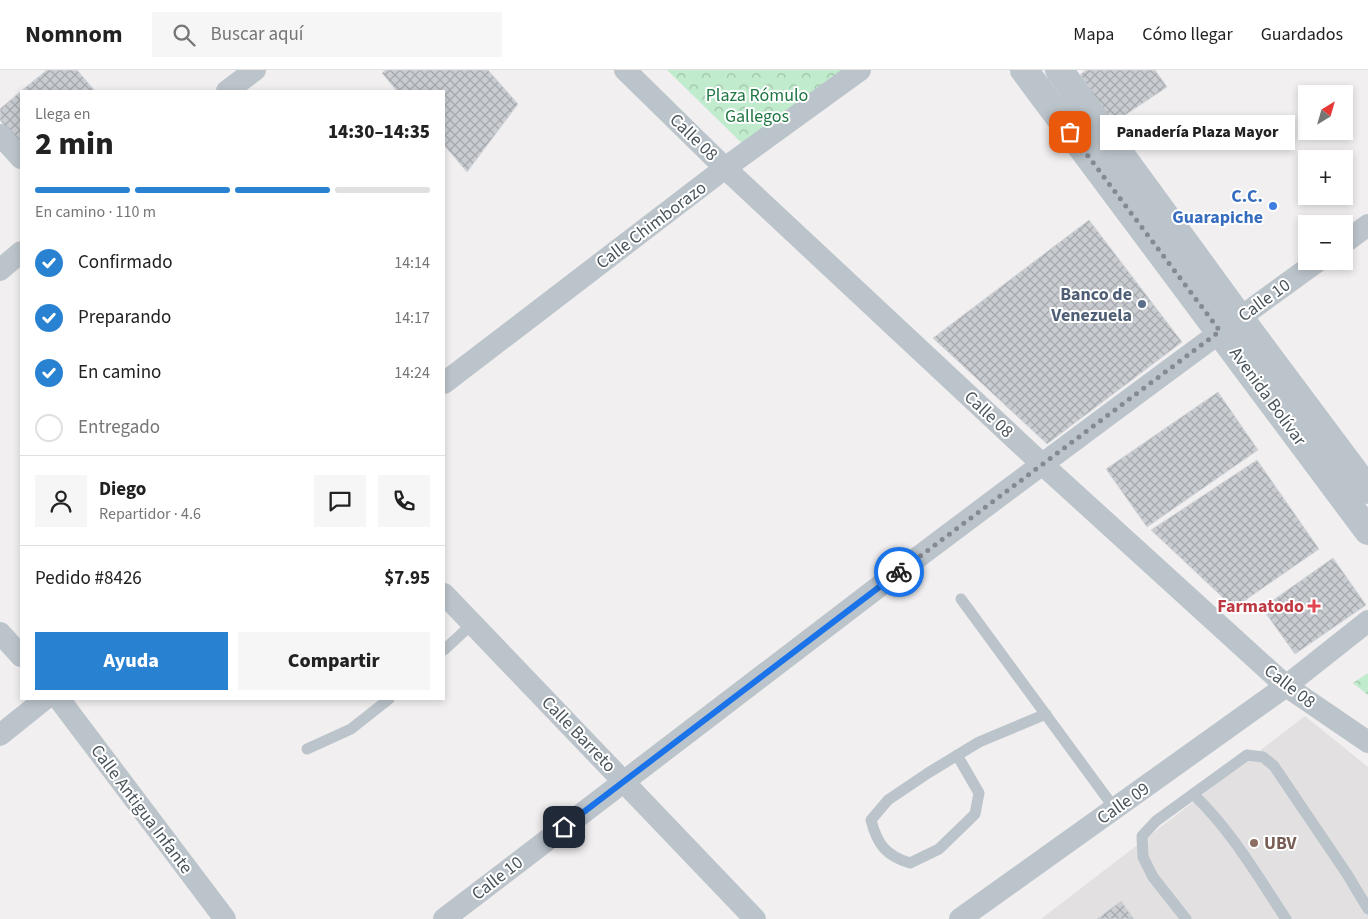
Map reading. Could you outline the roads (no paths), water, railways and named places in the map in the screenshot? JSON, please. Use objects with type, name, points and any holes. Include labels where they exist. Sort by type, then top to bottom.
[{"type":"street","points":[[228,90],[255,70]]},
{"type":"street","name":"Calle 08","points":[[625,70],[725,168],[1042,464],[1286,686],[1368,742]]},
{"type":"street","name":"Calle Chimborazo","points":[[445,382],[725,168],[860,70]]},
{"type":"street","name":"Avenida Bolívar","points":[[1024,70],[1230,324],[1368,490]]},
{"type":"street","name":"Avenida Bolívar","points":[[1059,70],[1368,531]]},
{"type":"street","points":[[0,135],[20,157]]},
{"type":"street","points":[[1353,236],[1368,225]]},
{"type":"street","points":[[0,270],[20,253]]},
{"type":"street","name":"Calle 10","points":[[444,919],[624,780],[1042,464],[1305,270]]},
{"type":"street","name":"Calle Barreto","points":[[445,595],[755,919]]},
{"type":"street","name":"Calle 09","points":[[960,919],[1286,686],[1368,621]]},
{"type":"street","points":[[0,632],[20,655]]},
{"type":"street","points":[[0,735],[44,700]]},
{"type":"street","name":"Calle Antigua Infante","points":[[60,700],[225,919]]},
{"type":"lane","points":[[961,599],[1115,809]]},
{"type":"lane","points":[[445,649],[472,624]]},
{"type":"lane","points":[[307,749],[352,729],[388,700]]},
{"type":"lane","points":[[957,755],[979,793],[975,814],[939,849],[910,863],[896,859],[876,839],[871,820],[888,800],[957,755],[979,742],[1046,714]]},
{"type":"lane","points":[[1186,919],[1153,877],[1143,857],[1142,836],[1156,821],[1247,755],[1263,757],[1274,766],[1348,874],[1368,909]]},
{"type":"lane","points":[[1193,794],[1210,810],[1241,850],[1286,919]]},
{"type":"place","name":"Panadería Plaza Mayor","points":[[1070,132]]},
{"type":"place","name":"C.C. Guarapiche","points":[[1273,206]]},
{"type":"place","name":"Banco de Venezuela","points":[[1142,304]]},
{"type":"place","name":"Farmatodo","points":[[1314,606]]},
{"type":"place","name":"UBV","points":[[1254,843]]},
{"type":"park label","name":"Plaza Rómulo Gallegos","points":[[757,105]]}]
